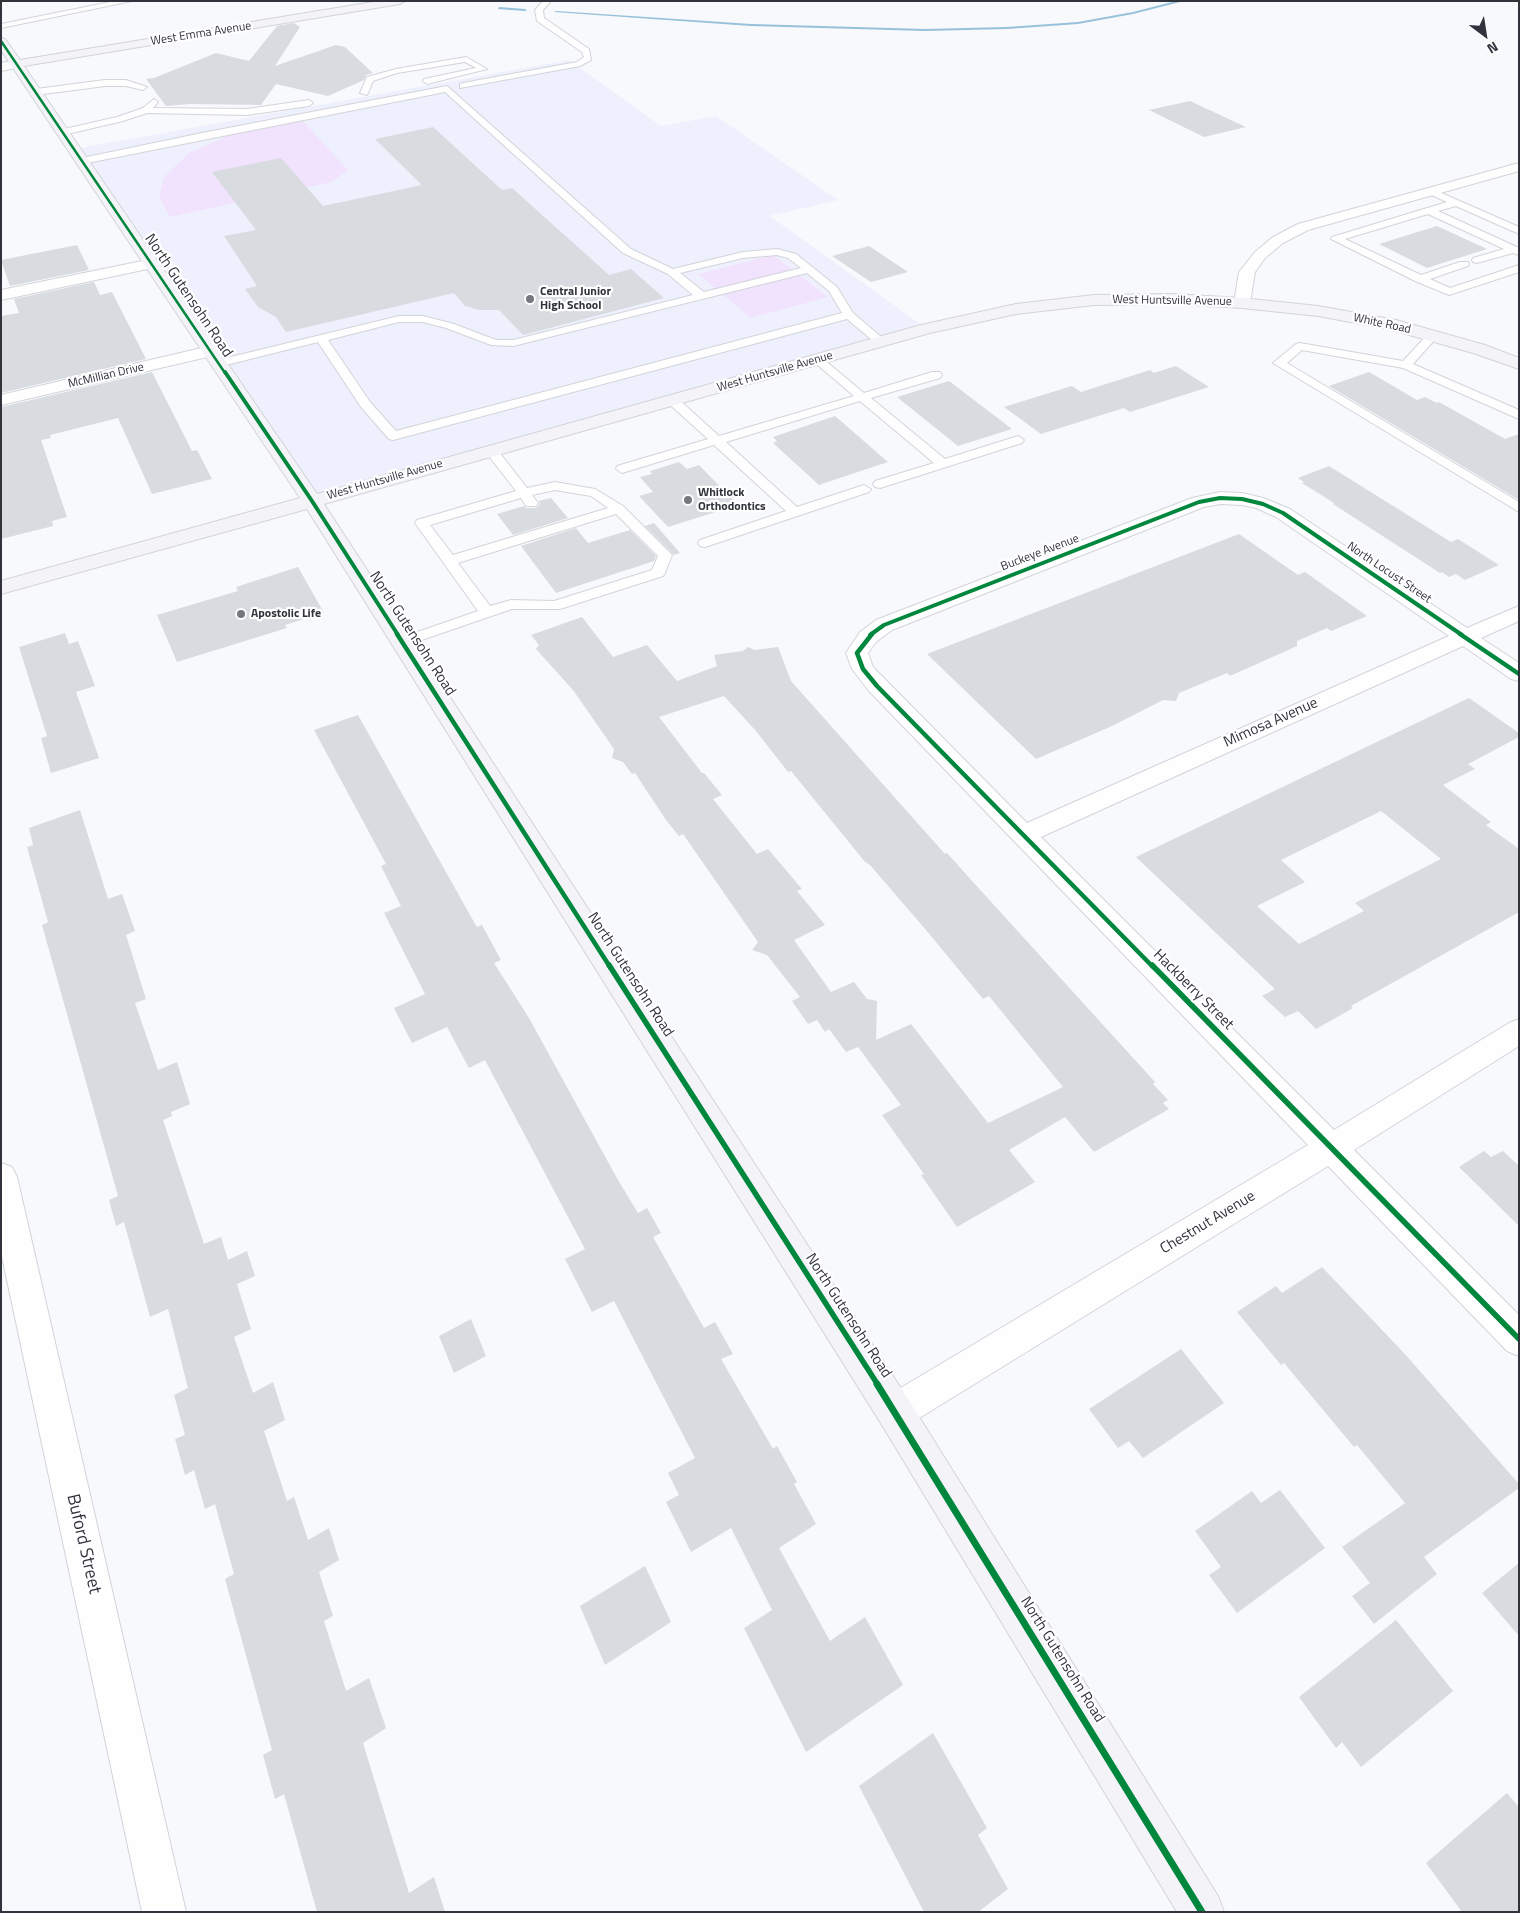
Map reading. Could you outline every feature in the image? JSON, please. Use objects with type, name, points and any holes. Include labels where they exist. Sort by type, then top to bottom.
[{"type":"street","name":"West Emma Avenue","points":[[9,66],[400,1]]},
{"type":"street","name":"North Gutensohn Road","points":[[1,41],[9,66],[36,92],[312,501],[895,1412],[1202,1912]]},
{"type":"street","name":"West Huntsville Avenue","points":[[1,588],[946,324],[1016,309],[1094,300],[1173,299],[1242,303],[1247,272],[1260,255],[1278,240],[1303,227],[1430,191],[1516,170]]},
{"type":"street","points":[[1,295],[152,264]]},
{"type":"street","name":"White Road","points":[[1242,303],[1318,311],[1390,324],[1479,349],[1519,364]]},
{"type":"street","name":"McMillian Drive","points":[[1,400],[214,357]]},
{"type":"street","name":"Buckeye Avenue","points":[[857,653],[868,637],[884,625],[1199,502],[1220,498],[1242,499]]},
{"type":"street","name":"North Locust Street","points":[[1242,499],[1263,504],[1283,513],[1519,674]]},
{"type":"street","name":"Mimosa Avenue","points":[[1023,835],[1463,636],[1519,613]]},
{"type":"street","name":"Hackberry Street","points":[[857,653],[863,669],[877,686],[1519,1339]]},
{"type":"street","name":"Chestnut Avenue","points":[[895,1412],[1332,1148],[1519,1031]]},
{"type":"street","name":"Buford Street","points":[[1,1177],[164,1912]]},
{"type":"lane","points":[[1,26],[128,1]]},
{"type":"lane","points":[[82,161],[202,136],[580,64],[588,58],[586,51],[540,19],[539,10],[547,1]]},
{"type":"lane","points":[[364,93],[370,79],[396,71],[466,59],[483,69],[418,83]]},
{"type":"lane","points":[[36,92],[105,83],[126,83],[143,87]]},
{"type":"lane","points":[[447,89],[627,251],[672,272],[703,297]]},
{"type":"lane","points":[[146,110],[155,101]]},
{"type":"lane","points":[[63,132],[112,121],[146,110],[247,112],[321,101]]},
{"type":"lane","points":[[1430,191],[1519,231]]},
{"type":"lane","points":[[1456,203],[1336,239],[1449,292],[1519,268]]},
{"type":"lane","points":[[1429,211],[1515,251]]},
{"type":"lane","points":[[1477,260],[1515,251]]},
{"type":"lane","points":[[672,272],[743,255],[777,252],[792,256],[833,290],[849,315],[881,342]]},
{"type":"lane","points":[[1419,279],[1464,264]]},
{"type":"lane","points":[[214,357],[322,339],[399,319],[423,319],[450,326],[495,343],[513,343],[810,270]]},
{"type":"lane","points":[[322,339],[365,404],[393,436],[849,315]]},
{"type":"lane","points":[[1406,365],[1432,336]]},
{"type":"lane","points":[[1519,416],[1406,365],[1300,346],[1279,364],[1519,508]]},
{"type":"lane","points":[[818,360],[943,464]]},
{"type":"lane","points":[[622,469],[936,375]]},
{"type":"lane","points":[[672,400],[795,512]]},
{"type":"lane","points":[[880,484],[1018,440]]},
{"type":"lane","points":[[491,451],[528,498]]},
{"type":"lane","points":[[402,642],[487,613],[511,604],[555,606],[658,572],[665,555],[618,509],[595,493],[555,486],[528,498],[474,514],[422,523],[487,613]]},
{"type":"lane","points":[[705,543],[864,489]]},
{"type":"lane","points":[[449,561],[494,541],[548,525],[618,509]]},
{"type":"shaded area","name":"Central Junior High School","points":[[569,60],[661,126],[716,116],[838,200],[770,216],[927,329],[312,501],[74,149]]},
{"type":"shaded area","points":[[301,119],[348,170],[332,182],[170,217],[159,197],[164,177],[189,153],[237,132]]},
{"type":"shaded area","points":[[773,255],[828,297],[751,318],[698,274]]},
{"type":"building","points":[[294,23],[300,27],[275,66],[336,45],[345,47],[373,73],[366,75],[364,80],[328,96],[276,84],[261,105],[190,104],[166,106],[146,79],[154,78],[216,53],[249,61],[277,26]]},
{"type":"building","points":[[1190,101],[1246,127],[1204,137],[1149,110]]},
{"type":"building","points":[[433,127],[502,190],[512,188],[609,275],[631,269],[664,298],[523,335],[499,310],[479,310],[465,306],[454,293],[286,332],[276,317],[258,307],[245,289],[257,286],[224,236],[256,230],[212,172],[281,158],[323,206],[422,185],[375,139]]},
{"type":"building","points":[[1437,226],[1487,249],[1427,268],[1379,244]]},
{"type":"building","points":[[77,245],[89,270],[10,286],[1,260]]},
{"type":"building","points":[[869,246],[908,272],[871,282],[832,256]]},
{"type":"building","points":[[94,282],[100,295],[112,292],[146,359],[1,393],[1,316],[19,313],[14,299]]},
{"type":"building","points":[[1176,366],[1209,387],[1130,412],[1124,408],[1041,434],[1004,407],[1072,386],[1081,392],[1150,370],[1154,373]]},
{"type":"building","points":[[152,372],[192,451],[197,450],[212,479],[152,494],[118,418],[50,435],[51,438],[41,440],[67,517],[52,521],[53,526],[1,539],[1,407]]},
{"type":"building","points":[[1369,372],[1417,400],[1425,397],[1437,403],[1439,402],[1505,439],[1519,434],[1519,500],[1329,386]]},
{"type":"building","points":[[949,381],[1012,429],[958,446],[897,397]]},
{"type":"building","points":[[835,416],[888,462],[819,485],[773,443],[777,441],[773,437]]},
{"type":"building","name":"Whitlock Orthodontics","points":[[679,462],[687,469],[699,465],[738,505],[668,527],[639,496],[653,492],[640,477],[652,474],[650,471]]},
{"type":"building","points":[[1329,466],[1451,542],[1458,539],[1499,565],[1465,580],[1456,574],[1449,577],[1442,572],[1440,573],[1333,504],[1302,483],[1304,482],[1298,478]]},
{"type":"building","points":[[551,498],[568,518],[513,535],[497,514],[524,506],[526,508],[536,508],[540,504],[539,501]]},
{"type":"building","points":[[654,523],[680,553],[674,555],[645,526]]},
{"type":"building","points":[[576,528],[588,543],[630,530],[656,556],[654,561],[556,593],[521,546]]},
{"type":"building","points":[[1239,534],[1298,575],[1305,572],[1367,616],[1331,631],[1327,628],[1297,641],[1297,646],[1230,676],[1227,673],[1179,693],[1176,701],[1163,700],[1112,726],[1036,759],[927,654]]},
{"type":"building","name":"Apostolic Life","points":[[298,567],[324,613],[285,625],[287,628],[177,662],[157,615],[238,591],[236,587]]},
{"type":"building","points":[[582,617],[613,657],[647,645],[677,681],[717,666],[714,655],[743,651],[748,647],[755,650],[778,647],[791,681],[945,854],[947,853],[1155,1082],[1153,1084],[1168,1100],[1163,1103],[1169,1109],[1094,1152],[1065,1117],[1009,1150],[1035,1182],[957,1227],[921,1175],[924,1174],[882,1115],[901,1105],[858,1047],[846,1052],[829,1029],[825,1032],[817,1020],[808,1024],[792,1001],[800,997],[767,955],[752,950],[758,942],[683,834],[679,836],[666,820],[635,773],[632,774],[623,762],[612,758],[614,749],[573,690],[536,649],[539,645],[531,635]],"holes":[[[724,696],[756,731],[788,772],[791,771],[865,862],[870,865],[926,930],[983,999],[989,996],[1063,1087],[988,1123],[911,1024],[876,1040],[877,1001],[867,999],[854,982],[831,992],[794,940],[825,925],[797,891],[802,889],[768,849],[757,854],[713,799],[722,795],[702,773],[659,717]]]},
{"type":"building","points":[[65,633],[69,644],[78,641],[95,686],[76,692],[99,758],[51,773],[41,738],[47,736],[19,647]]},
{"type":"building","points":[[1469,698],[1519,733],[1519,737],[1468,764],[1475,769],[1443,785],[1491,822],[1486,825],[1519,849],[1519,912],[1351,1006],[1353,1008],[1316,1029],[1298,1011],[1285,1017],[1262,996],[1275,989],[1136,857]],"holes":[[[1381,811],[1441,859],[1355,903],[1364,911],[1299,944],[1257,906],[1305,882],[1281,860]]]},
{"type":"building","points":[[358,715],[477,927],[482,925],[501,960],[494,963],[529,1018],[618,1180],[638,1213],[647,1208],[661,1233],[653,1237],[704,1328],[715,1322],[733,1354],[721,1359],[773,1449],[777,1446],[797,1482],[794,1484],[816,1524],[779,1548],[830,1641],[865,1617],[903,1685],[806,1752],[744,1628],[772,1610],[731,1528],[691,1552],[666,1502],[679,1495],[668,1473],[695,1458],[614,1301],[592,1312],[565,1259],[585,1249],[485,1060],[469,1068],[447,1027],[412,1043],[394,1008],[425,994],[384,913],[401,906],[381,866],[386,864],[314,730]]},
{"type":"building","points":[[80,810],[108,899],[122,894],[135,931],[126,935],[146,999],[135,1003],[158,1070],[177,1062],[190,1104],[171,1112],[172,1116],[163,1120],[204,1244],[221,1237],[228,1260],[247,1251],[255,1276],[237,1284],[251,1329],[234,1337],[253,1393],[273,1382],[285,1420],[264,1431],[287,1501],[294,1497],[308,1540],[329,1528],[339,1560],[319,1572],[333,1616],[324,1621],[346,1691],[369,1678],[386,1728],[363,1743],[409,1893],[434,1877],[445,1912],[317,1912],[284,1794],[275,1799],[263,1755],[272,1750],[225,1579],[234,1574],[215,1504],[205,1509],[194,1470],[185,1475],[175,1439],[185,1435],[174,1395],[188,1388],[168,1309],[150,1317],[124,1222],[116,1226],[109,1200],[118,1196],[42,925],[48,922],[27,847],[33,845],[29,828]]},
{"type":"building","points":[[1484,1151],[1491,1157],[1503,1151],[1519,1166],[1519,1226],[1459,1167]]},
{"type":"building","points":[[1322,1267],[1404,1353],[1519,1484],[1519,1488],[1424,1557],[1437,1574],[1374,1624],[1352,1596],[1370,1583],[1342,1547],[1405,1503],[1357,1445],[1354,1447],[1284,1363],[1281,1365],[1237,1312],[1276,1286],[1282,1293]]},
{"type":"building","points":[[471,1319],[486,1356],[454,1373],[439,1336]]},
{"type":"building","points":[[1181,1349],[1224,1403],[1143,1458],[1129,1441],[1118,1448],[1089,1409]]},
{"type":"building","points":[[1280,1490],[1325,1548],[1237,1613],[1209,1575],[1221,1567],[1195,1531],[1252,1491],[1261,1503]]},
{"type":"building","points":[[1519,1563],[1519,1636],[1482,1593]]},
{"type":"building","points":[[645,1566],[671,1622],[605,1665],[580,1606]]},
{"type":"building","points":[[1396,1620],[1453,1691],[1361,1767],[1342,1742],[1336,1748],[1299,1697]]},
{"type":"building","points":[[933,1733],[987,1828],[978,1835],[1008,1889],[978,1912],[924,1912],[859,1786]]},
{"type":"building","points":[[1507,1793],[1519,1807],[1519,1912],[1462,1912],[1426,1863]]},
{"type":"waterway","points":[[556,12],[751,25],[925,30],[1007,28],[1078,23],[1133,13],[1182,1]]},
{"type":"waterway","points":[[499,8],[525,10]]},
{"type":"cycle path","points":[[1,41],[312,501],[895,1412],[1202,1912]]},
{"type":"cycle path","points":[[1519,674],[1283,513],[1263,504],[1242,499],[1220,498],[1199,502],[884,625],[868,637],[857,653],[863,669],[877,686],[1519,1339]]},
{"type":"place","name":"Central Junior High School","points":[[530,299]]},
{"type":"place","name":"Whitlock Orthodontics","points":[[688,500]]},
{"type":"place","name":"Apostolic Life","points":[[241,614]]}]
